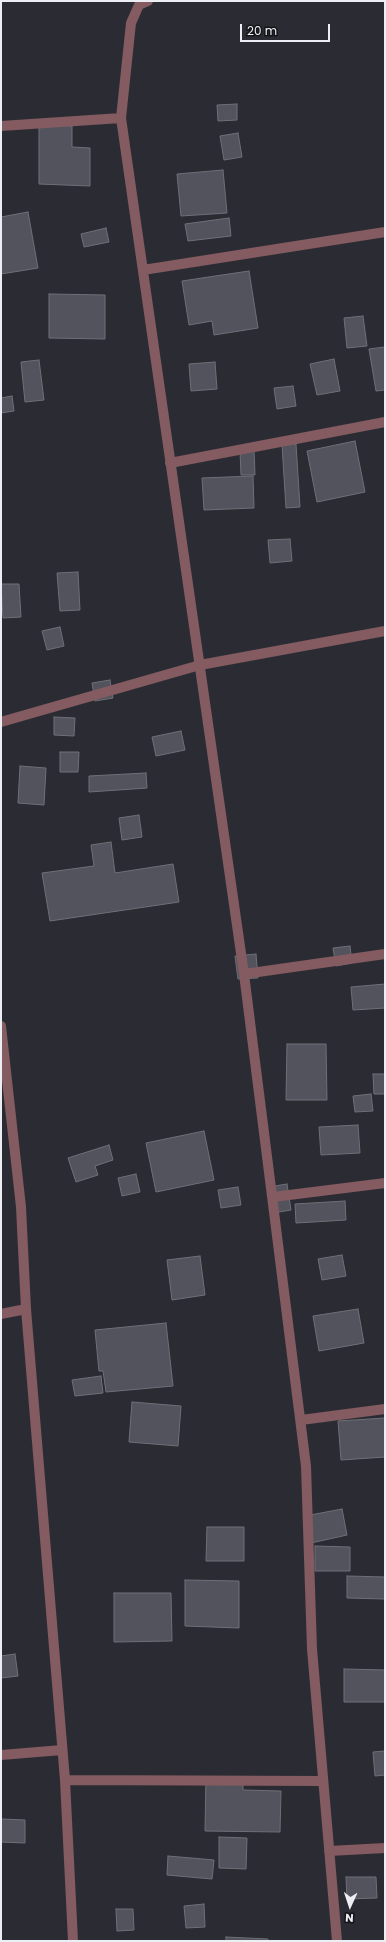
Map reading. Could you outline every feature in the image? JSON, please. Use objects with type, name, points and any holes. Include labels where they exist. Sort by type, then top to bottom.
[{"type":"street","points":[[148,1],[139,5],[131,24],[121,118],[244,974],[301,1420],[306,1466],[312,1648],[337,1941]]},
{"type":"street","points":[[1,126],[121,118]]},
{"type":"street","points":[[143,270],[385,232]]},
{"type":"street","points":[[170,462],[385,422]]},
{"type":"street","points":[[1,722],[200,665],[385,631]]},
{"type":"street","points":[[244,974],[385,954]]},
{"type":"street","points":[[1,1026],[5,1086],[20,1207],[26,1309],[62,1750],[73,1941]]},
{"type":"street","points":[[273,1197],[385,1183]]},
{"type":"street","points":[[1,1314],[26,1309]]},
{"type":"street","points":[[301,1420],[385,1409]]},
{"type":"street","points":[[1,1755],[62,1750]]},
{"type":"street","points":[[64,1780],[323,1782]]},
{"type":"street","points":[[329,1851],[385,1848]]},
{"type":"building","points":[[237,104],[237,120],[218,121],[217,105]]},
{"type":"building","points":[[39,126],[72,126],[72,147],[90,148],[90,186],[39,184]]},
{"type":"building","points":[[238,133],[242,157],[224,160],[220,136]]},
{"type":"building","points":[[223,170],[227,213],[181,216],[177,174]]},
{"type":"building","points":[[28,212],[38,268],[1,274],[1,217]]},
{"type":"building","points":[[229,218],[231,236],[188,241],[185,224]]},
{"type":"building","points":[[106,228],[109,242],[84,247],[81,234]]},
{"type":"building","points":[[249,271],[258,328],[214,335],[212,321],[189,325],[182,281]]},
{"type":"building","points":[[49,294],[105,295],[105,339],[49,338]]},
{"type":"building","points":[[363,316],[367,346],[347,348],[344,318]]},
{"type":"building","points":[[385,347],[385,390],[376,391],[369,349]]},
{"type":"building","points":[[334,359],[340,391],[317,395],[310,364]]},
{"type":"building","points":[[39,360],[44,400],[25,402],[21,362]]},
{"type":"building","points":[[215,362],[217,389],[191,391],[189,364]]},
{"type":"building","points":[[293,386],[296,406],[277,409],[274,388]]},
{"type":"building","points":[[12,396],[14,411],[1,413],[1,398]]},
{"type":"building","points":[[355,441],[365,492],[317,502],[307,451]]},
{"type":"building","points":[[296,444],[300,507],[286,508],[282,445]]},
{"type":"building","points":[[240,450],[254,450],[255,475],[241,475]]},
{"type":"building","points":[[253,476],[254,508],[204,510],[202,478]]},
{"type":"building","points":[[290,539],[292,561],[270,563],[268,540]]},
{"type":"building","points":[[78,572],[80,610],[60,611],[57,573]]},
{"type":"building","points":[[1,584],[19,584],[21,617],[3,618]]},
{"type":"building","points":[[60,627],[64,646],[47,650],[42,631]]},
{"type":"building","points":[[110,680],[113,698],[95,701],[92,683]]},
{"type":"building","points":[[54,717],[75,718],[74,736],[54,735]]},
{"type":"building","points":[[181,731],[185,750],[156,756],[152,737]]},
{"type":"building","points":[[60,752],[79,752],[78,772],[60,772]]},
{"type":"building","points":[[20,766],[46,768],[44,805],[18,803]]},
{"type":"building","points":[[146,773],[147,788],[89,792],[89,776]]},
{"type":"building","points":[[139,815],[142,837],[122,840],[119,818]]},
{"type":"building","points":[[111,842],[115,873],[173,864],[179,902],[50,921],[42,873],[94,866],[91,845]]},
{"type":"building","points":[[350,946],[352,963],[336,966],[333,948]]},
{"type":"building","points":[[256,954],[258,978],[238,979],[235,956]]},
{"type":"building","points":[[385,984],[385,1008],[353,1010],[351,987]]},
{"type":"building","points":[[287,1044],[326,1044],[327,1100],[286,1100]]},
{"type":"building","points":[[373,1074],[385,1074],[385,1094],[374,1094]]},
{"type":"building","points":[[371,1094],[373,1111],[355,1112],[353,1096]]},
{"type":"building","points":[[358,1125],[360,1153],[321,1155],[319,1127]]},
{"type":"building","points":[[204,1131],[214,1180],[156,1192],[146,1143]]},
{"type":"building","points":[[109,1145],[113,1160],[95,1166],[98,1175],[76,1182],[68,1158]]},
{"type":"building","points":[[136,1174],[140,1192],[122,1196],[118,1178]]},
{"type":"building","points":[[287,1184],[291,1210],[273,1213],[269,1187]]},
{"type":"building","points":[[238,1187],[241,1205],[221,1208],[218,1190]]},
{"type":"building","points":[[345,1201],[346,1220],[296,1223],[295,1204]]},
{"type":"building","points":[[342,1255],[346,1276],[322,1280],[318,1259]]},
{"type":"building","points":[[200,1256],[205,1295],[172,1300],[167,1260]]},
{"type":"building","points":[[358,1309],[364,1343],[319,1351],[313,1316]]},
{"type":"building","points":[[166,1323],[173,1386],[106,1392],[103,1371],[99,1371],[95,1330]]},
{"type":"building","points":[[101,1376],[103,1393],[75,1396],[72,1380]]},
{"type":"building","points":[[132,1402],[181,1406],[178,1446],[129,1442]]},
{"type":"building","points":[[385,1418],[385,1457],[341,1460],[338,1421]]},
{"type":"building","points":[[342,1509],[347,1535],[311,1543],[305,1516]]},
{"type":"building","points":[[207,1527],[244,1527],[244,1561],[206,1561]]},
{"type":"building","points":[[315,1546],[350,1547],[350,1571],[315,1571]]},
{"type":"building","points":[[347,1576],[385,1577],[385,1599],[347,1598]]},
{"type":"building","points":[[185,1580],[239,1581],[239,1628],[185,1626]]},
{"type":"building","points":[[114,1593],[171,1593],[172,1641],[114,1642]]},
{"type":"building","points":[[15,1654],[18,1676],[1,1678],[1,1656]]},
{"type":"building","points":[[344,1669],[385,1670],[385,1702],[344,1702]]},
{"type":"building","points":[[385,1751],[385,1775],[375,1776],[373,1752]]},
{"type":"building","points":[[206,1777],[243,1778],[243,1790],[281,1791],[280,1832],[205,1831]]},
{"type":"building","points":[[1,1819],[25,1820],[25,1843],[1,1842]]},
{"type":"building","points":[[219,1837],[247,1838],[246,1869],[219,1868]]},
{"type":"building","points":[[168,1856],[214,1860],[212,1879],[167,1875]]},
{"type":"building","points":[[346,1877],[376,1877],[377,1898],[347,1899]]},
{"type":"building","points":[[204,1904],[205,1927],[186,1928],[184,1906]]},
{"type":"building","points":[[116,1909],[133,1909],[134,1930],[117,1931]]},
{"type":"building","points":[[226,1937],[268,1939],[268,1941],[226,1941]]}]
